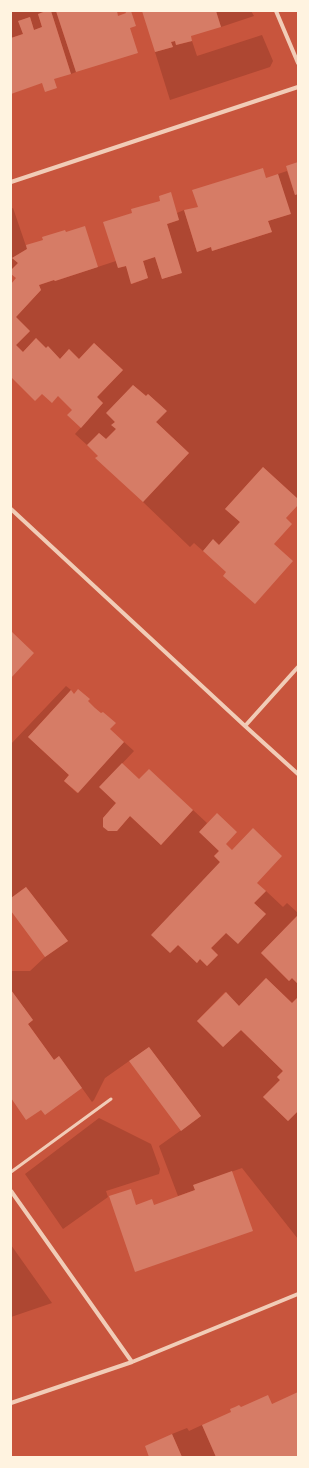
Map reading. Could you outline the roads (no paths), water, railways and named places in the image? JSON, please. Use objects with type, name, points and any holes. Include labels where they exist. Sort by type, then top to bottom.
[{"type":"street","points":[[276,11],[298,63]]},
{"type":"street","points":[[11,182],[298,87]]},
{"type":"street","points":[[11,509],[298,774]]},
{"type":"street","points":[[245,726],[298,667]]},
{"type":"street","points":[[11,1191],[132,1362]]},
{"type":"street","points":[[11,1403],[132,1362],[298,1294]]},
{"type":"lane","points":[[11,1172],[111,1099]]}]
